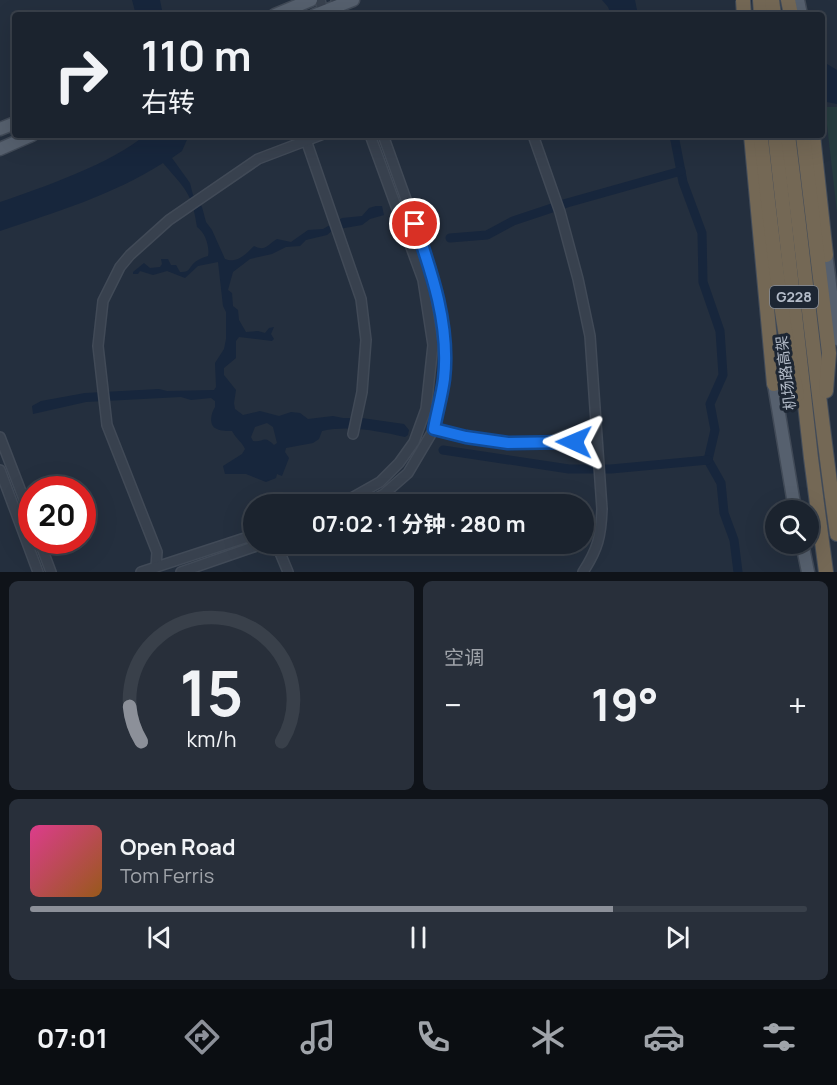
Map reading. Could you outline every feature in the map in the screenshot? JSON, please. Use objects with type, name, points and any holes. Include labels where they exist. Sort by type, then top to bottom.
[{"type":"highway","points":[[762,138],[774,384]]},
{"type":"highway","name":"机场路高架","points":[[762,138],[826,572]]},
{"type":"highway","points":[[807,138],[826,255]]},
{"type":"highway","name":"机场路高架","points":[[807,138],[822,432],[837,534]]},
{"type":"main road","points":[[281,12],[311,0]]},
{"type":"main road","points":[[320,10],[338,7],[353,0]]},
{"type":"main road","points":[[0,149],[25,138]]},
{"type":"main road","points":[[826,255],[837,339]]},
{"type":"main road","points":[[774,384],[793,500]]},
{"type":"main road","points":[[804,554],[808,570]]},
{"type":"street","points":[[156,567],[157,552],[107,425],[98,346],[103,301],[120,267],[169,220],[258,159],[312,138]]},
{"type":"street","points":[[359,494],[380,482],[399,463],[414,442],[426,408],[433,345],[423,280],[371,138]]},
{"type":"street","points":[[383,138],[431,269],[444,333],[444,378],[434,429],[408,473],[384,494]]},
{"type":"street","points":[[534,138],[560,212],[590,336],[602,509],[601,533],[595,554],[583,572]]},
{"type":"street","points":[[306,140],[361,299],[366,340],[362,392],[353,434]]},
{"type":"street","points":[[434,429],[466,437],[508,443],[596,440]]},
{"type":"street","points":[[0,437],[18,484]]},
{"type":"street","points":[[0,470],[38,572]]},
{"type":"street","points":[[141,572],[243,539]]},
{"type":"street","points":[[181,572],[243,551]]},
{"type":"street","points":[[44,554],[51,572]]},
{"type":"street","points":[[281,554],[288,572]]},
{"type":"green space","points":[[825,107],[837,107],[837,213]]},
{"type":"water","points":[[132,0],[160,0],[162,12],[135,12]]},
{"type":"water","points":[[602,0],[635,0],[637,12],[610,12]]},
{"type":"water","points":[[825,63],[837,70],[837,104],[825,102]]},
{"type":"water","points":[[141,138],[188,138],[182,151],[172,158],[190,183],[193,195],[202,207],[206,222],[225,259],[229,260],[241,257],[254,246],[264,248],[277,239],[291,242],[308,230],[323,229],[342,218],[362,216],[369,208],[382,206],[384,215],[370,219],[362,225],[333,230],[327,235],[306,240],[300,246],[286,247],[272,254],[250,259],[233,272],[228,290],[232,293],[233,306],[238,310],[239,320],[246,332],[265,333],[269,328],[274,327],[271,334],[274,339],[272,341],[239,337],[236,341],[236,358],[224,368],[224,375],[236,390],[235,409],[243,415],[260,411],[279,416],[291,412],[300,413],[308,419],[333,416],[362,418],[404,424],[409,430],[408,435],[405,437],[353,429],[322,431],[319,439],[313,443],[286,448],[285,452],[289,458],[282,476],[277,474],[276,478],[266,482],[246,474],[225,474],[223,466],[242,454],[245,449],[232,431],[219,430],[212,425],[215,401],[211,398],[191,400],[181,397],[86,402],[33,414],[32,406],[41,401],[85,393],[159,389],[167,391],[214,390],[216,387],[215,363],[224,349],[226,339],[226,312],[223,306],[218,262],[198,266],[185,278],[167,271],[153,275],[140,271],[138,274],[133,274],[144,263],[150,268],[160,267],[161,259],[168,259],[171,265],[176,265],[180,272],[186,272],[197,261],[208,256],[206,240],[197,227],[190,198],[163,163],[104,194],[0,231],[0,202],[76,174],[115,155]],"holes":[[[267,423],[273,427],[277,443],[274,445],[265,439],[253,441],[251,437],[255,427]]]},
{"type":"waterway","points":[[675,138],[683,182],[702,233],[703,282],[720,331],[723,375],[710,404],[715,430],[708,460],[721,483],[724,513],[734,540],[738,572]]},
{"type":"waterway","points":[[450,238],[487,235],[513,221],[567,203],[681,171]]},
{"type":"waterway","points":[[443,450],[569,469],[611,469],[708,460]]},
{"type":"route","points":[[415,224],[431,269],[444,333],[444,378],[434,429],[466,437],[508,443],[574,442]]}]
